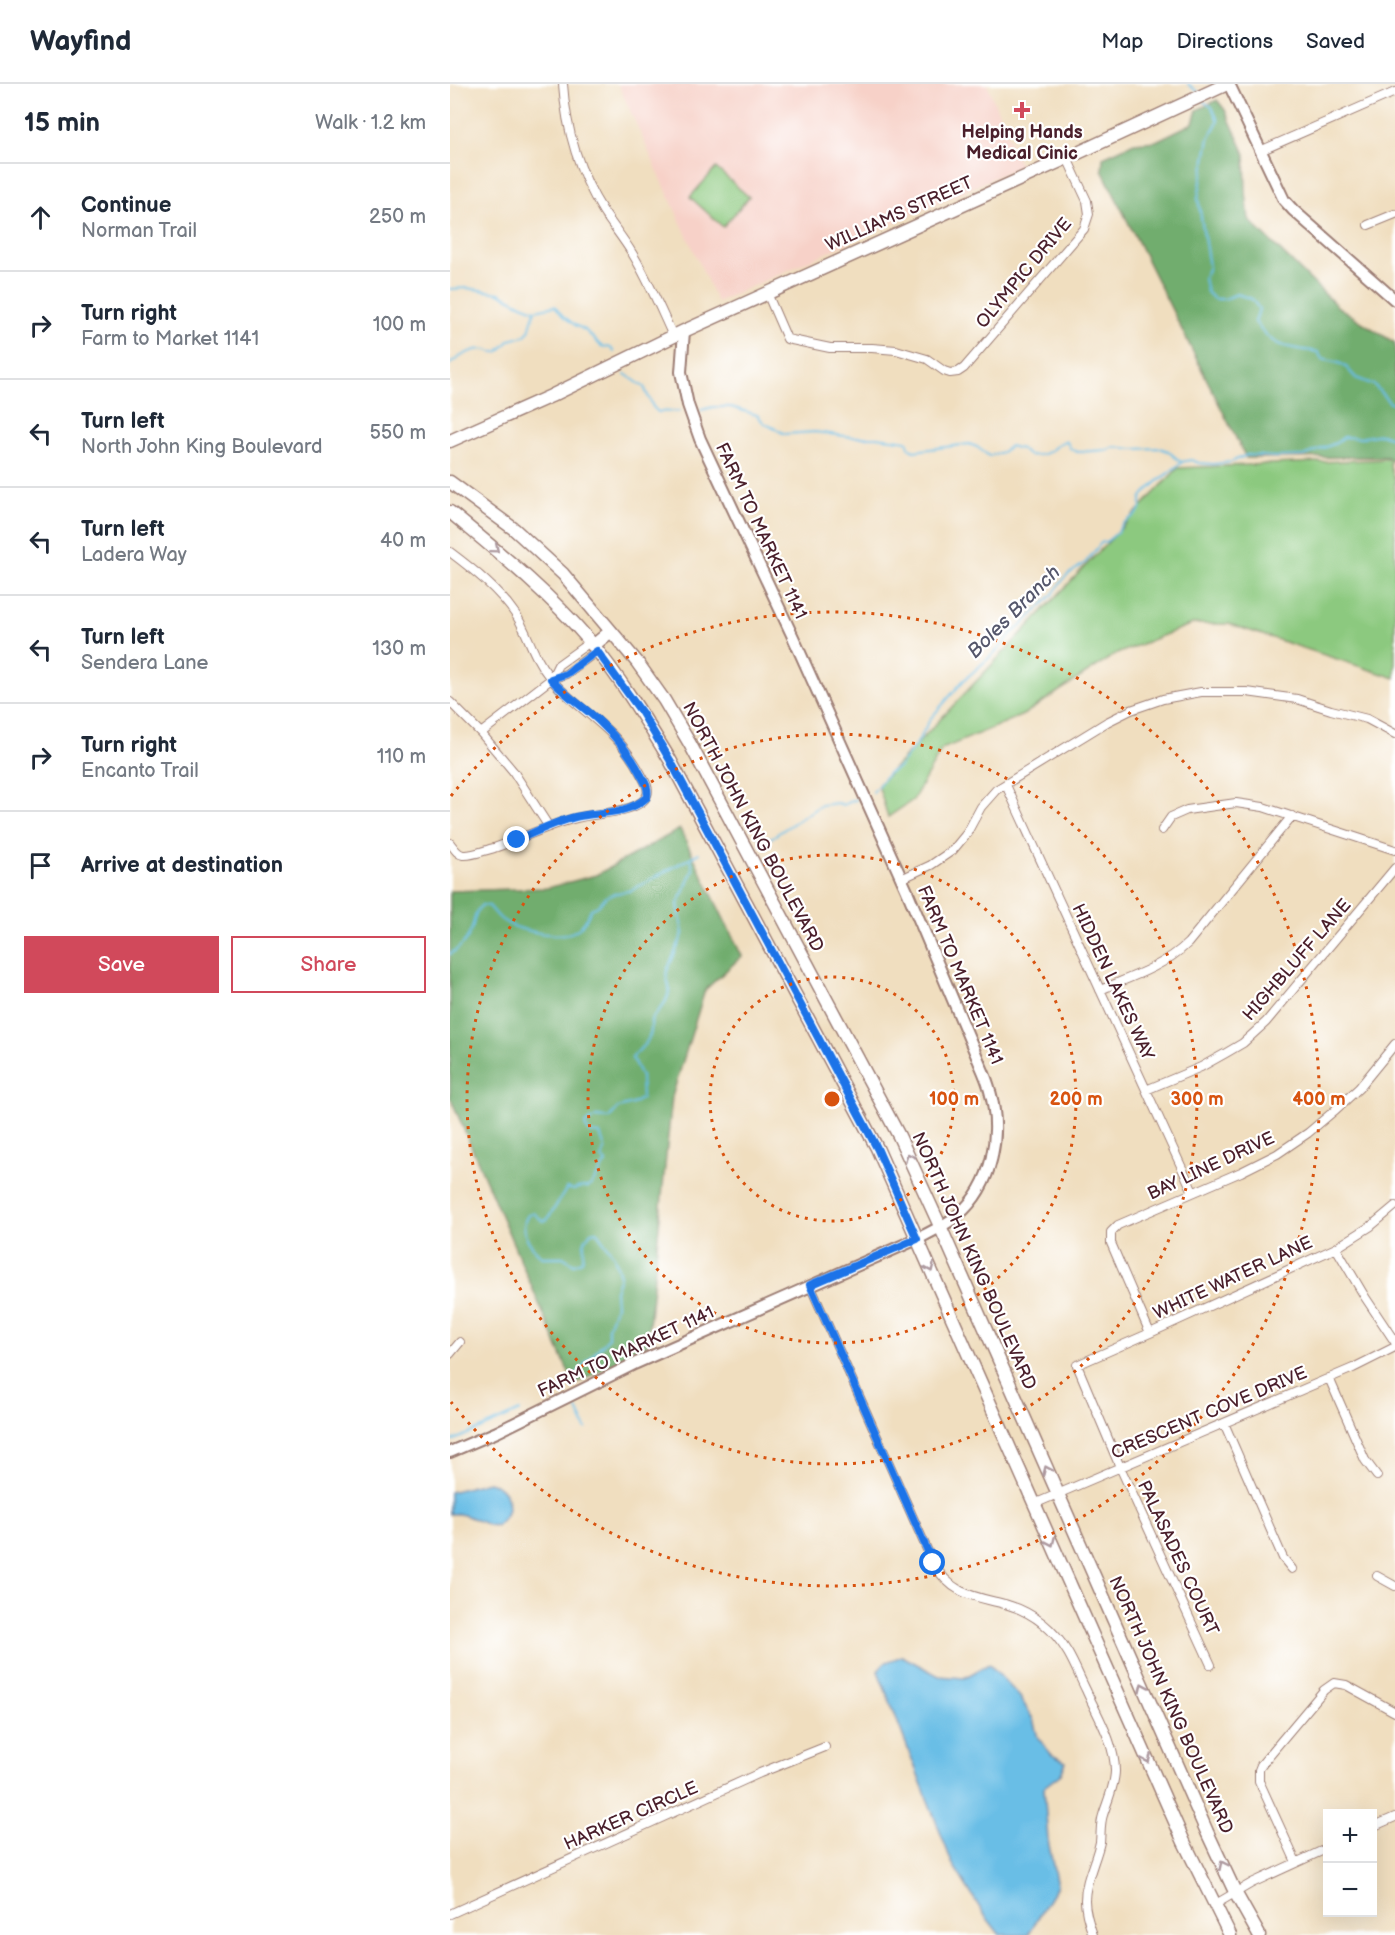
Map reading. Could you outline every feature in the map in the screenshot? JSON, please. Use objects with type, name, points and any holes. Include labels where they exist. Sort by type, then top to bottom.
[{"type":"main road","name":"WILLIAMS STREET","points":[[450,441],[551,396],[678,333],[1223,86]]},
{"type":"main road","name":"NORTH JOHN KING BOULEVARD","points":[[450,482],[514,529],[563,574],[637,662],[664,700],[899,1136],[1236,1894],[1259,1935]]},
{"type":"main road","points":[[450,512],[500,553],[552,601],[593,646],[642,713],[670,760],[877,1148],[1184,1842],[1230,1935]]},
{"type":"main road","points":[[593,646],[611,632]]},
{"type":"main road","points":[[752,911],[773,901]]},
{"type":"street","points":[[563,84],[569,129],[587,183],[604,213],[632,251],[678,333]]},
{"type":"street","points":[[1223,86],[1260,151],[1277,187],[1293,210],[1395,300]]},
{"type":"street","points":[[1260,151],[1395,92]]},
{"type":"street","name":"OLYMPIC DRIVE","points":[[767,293],[787,339],[830,348],[896,350],[927,359],[944,371],[958,372],[964,368],[1084,229],[1089,214],[1087,201],[1067,158]]},
{"type":"street","points":[[1368,225],[1395,214]]},
{"type":"street","name":"FARM TO MARKET 1141","points":[[450,1452],[497,1432],[634,1364],[917,1239],[958,1215],[982,1184],[992,1159],[995,1119],[990,1091],[980,1064],[902,879],[794,638],[700,439],[688,405],[681,372],[678,333]]},
{"type":"street","points":[[450,552],[484,579],[516,615],[536,657],[551,679],[570,699],[618,739],[647,786],[647,797],[639,804],[622,811],[574,817],[477,853],[459,854],[450,843]]},
{"type":"street","points":[[481,733],[551,679],[558,665],[593,646]]},
{"type":"street","points":[[902,879],[931,865],[953,850],[967,834],[981,807],[996,790],[1107,722],[1131,710],[1163,699],[1202,692],[1247,693],[1297,699],[1367,719],[1395,734]]},
{"type":"street","points":[[450,702],[481,733],[513,771],[549,827]]},
{"type":"street","name":"HIDDEN LAKES WAY","points":[[1006,785],[1193,1192]]},
{"type":"street","points":[[1161,830],[1171,817],[1187,810],[1236,803],[1263,807],[1395,850]]},
{"type":"street","points":[[1100,990],[1162,964],[1175,955],[1188,943],[1292,816]]},
{"type":"street","name":"HIGHBLUFF LANE","points":[[1146,1090],[1201,1067],[1243,1043],[1266,1022],[1395,868]]},
{"type":"street","name":"BAY LINE DRIVE","points":[[1150,1333],[1111,1243],[1111,1232],[1118,1225],[1277,1154],[1308,1133],[1359,1088],[1395,1044]]},
{"type":"street","name":"WHITE WATER LANE","points":[[1077,1365],[1336,1248],[1371,1226],[1395,1206]]},
{"type":"street","points":[[1336,1248],[1395,1344]]},
{"type":"street","points":[[810,1285],[933,1563],[942,1578],[958,1591],[975,1598],[1007,1605],[1035,1617],[1046,1625],[1068,1654],[1102,1725],[1112,1753],[1115,1773],[1101,1822],[1100,1842],[1086,1889],[1087,1918],[1093,1935]]},
{"type":"street","points":[[450,1354],[460,1342]]},
{"type":"street","name":"CRESCENT COVE DRIVE","points":[[1035,1504],[1329,1378],[1395,1344]]},
{"type":"street","name":"PALASADES COURT","points":[[1077,1365],[1120,1467],[1210,1665]]},
{"type":"street","points":[[1329,1378],[1365,1460],[1377,1476]]},
{"type":"street","points":[[1224,1423],[1283,1558],[1292,1569]]},
{"type":"street","points":[[1377,1576],[1395,1586]]},
{"type":"street","points":[[1296,1862],[1259,1781],[1261,1765],[1324,1690],[1334,1683],[1346,1685],[1395,1712]]},
{"type":"street","name":"HARKER CIRCLE","points":[[450,1914],[760,1773],[825,1747]]},
{"type":"street","points":[[1377,1825],[1395,1816]]},
{"type":"street","points":[[1215,1905],[1252,1883],[1323,1850]]},
{"type":"shaded area","points":[[618,84],[987,84],[1020,166],[717,302]]},
{"type":"green space","points":[[1217,100],[1225,110],[1245,154],[1249,220],[1338,307],[1395,343],[1395,462],[1387,457],[1246,458],[1102,170],[1103,157],[1134,143],[1156,141],[1193,123],[1197,110]]},
{"type":"green space","points":[[716,168],[749,197],[723,227],[690,197]]},
{"type":"green space","points":[[1390,459],[1395,481],[1395,678],[1229,624],[1192,624],[1114,655],[1023,715],[942,749],[913,800],[888,817],[878,785],[1178,468]]},
{"type":"green space","points":[[680,829],[742,956],[705,990],[672,1097],[647,1346],[574,1385],[450,1097],[450,891],[547,888],[596,875]]},
{"type":"water","points":[[488,1482],[498,1486],[507,1497],[506,1514],[498,1525],[487,1525],[464,1515],[450,1514],[450,1492]]},
{"type":"water","points":[[902,1656],[939,1676],[964,1678],[989,1664],[1020,1697],[1033,1719],[1038,1738],[1052,1755],[1066,1762],[1061,1774],[1044,1787],[1048,1840],[1057,1886],[1028,1935],[1000,1935],[983,1913],[952,1863],[878,1671],[884,1663]]},
{"type":"waterway","points":[[1188,84],[1199,93]]},
{"type":"waterway","points":[[1203,101],[1212,107],[1218,121],[1209,138],[1198,198],[1209,267],[1204,278],[1207,292],[1214,299],[1225,299],[1237,294],[1252,299],[1259,309],[1255,322],[1269,338],[1282,346],[1318,352],[1322,359],[1345,366],[1356,378],[1374,385],[1389,402],[1395,405]]},
{"type":"waterway","points":[[450,289],[467,288],[499,293],[535,310],[555,306],[563,316],[585,330],[601,346],[611,348],[614,352]]},
{"type":"waterway","points":[[450,364],[476,350],[498,352],[510,340],[524,336],[529,331],[535,310]]},
{"type":"waterway","points":[[625,374],[644,387],[653,407],[658,412],[679,411]]},
{"type":"waterway","points":[[701,410],[731,407],[757,415],[764,423],[785,434],[815,432],[852,437],[877,437],[907,441],[910,449],[914,451],[969,444],[989,456],[1002,452],[1010,446],[1021,449],[1028,455],[1040,455],[1064,441],[1077,452],[1107,450],[1115,447],[1160,448],[1168,451],[1181,462],[1191,460],[1213,464],[1231,462],[1247,455],[1304,456],[1336,443],[1344,437],[1360,438],[1381,434],[1395,439]]},
{"type":"waterway","name":"Boles Branch","points":[[873,792],[888,773],[899,767],[917,743],[931,718],[963,681],[1000,648],[1012,633],[1052,595],[1066,576],[1085,563],[1101,543],[1117,533],[1122,524],[1137,514],[1141,507],[1141,498],[1145,493],[1182,462]]},
{"type":"waterway","name":"Boles Branch","points":[[758,837],[771,838],[821,805],[838,803],[843,805],[857,799]]},
{"type":"waterway","name":"Boles Branch","points":[[450,954],[458,949],[466,939],[476,913],[482,905],[489,906],[508,924],[538,933],[568,934],[581,927],[591,909],[599,905],[606,897],[630,891],[699,853]]},
{"type":"waterway","points":[[555,1392],[576,1381],[578,1372],[608,1338],[608,1327],[616,1306],[615,1291],[620,1276],[614,1256],[596,1231],[591,1232],[585,1241],[582,1261],[574,1264],[563,1257],[542,1257],[527,1238],[525,1221],[528,1215],[533,1213],[543,1221],[547,1220],[567,1188],[574,1190],[588,1187],[600,1172],[606,1162],[601,1158],[605,1148],[600,1134],[590,1133],[585,1124],[596,1117],[609,1118],[618,1108],[633,1104],[642,1098],[641,1076],[632,1058],[649,1038],[651,1020],[668,997],[667,971],[683,934],[678,904],[693,870],[691,858]]},
{"type":"waterway","points":[[576,1407],[586,1429]]},
{"type":"waterway","points":[[450,1442],[520,1411]]},
{"type":"place","name":"Helping Hands Medical Cinic","points":[[1022,110]]},
{"type":"route","points":[[517,840],[574,817],[622,811],[639,804],[647,797],[647,786],[618,739],[570,699],[551,679],[566,674],[597,651],[642,713],[670,760],[877,1148],[917,1239],[810,1285],[933,1563]]}]
